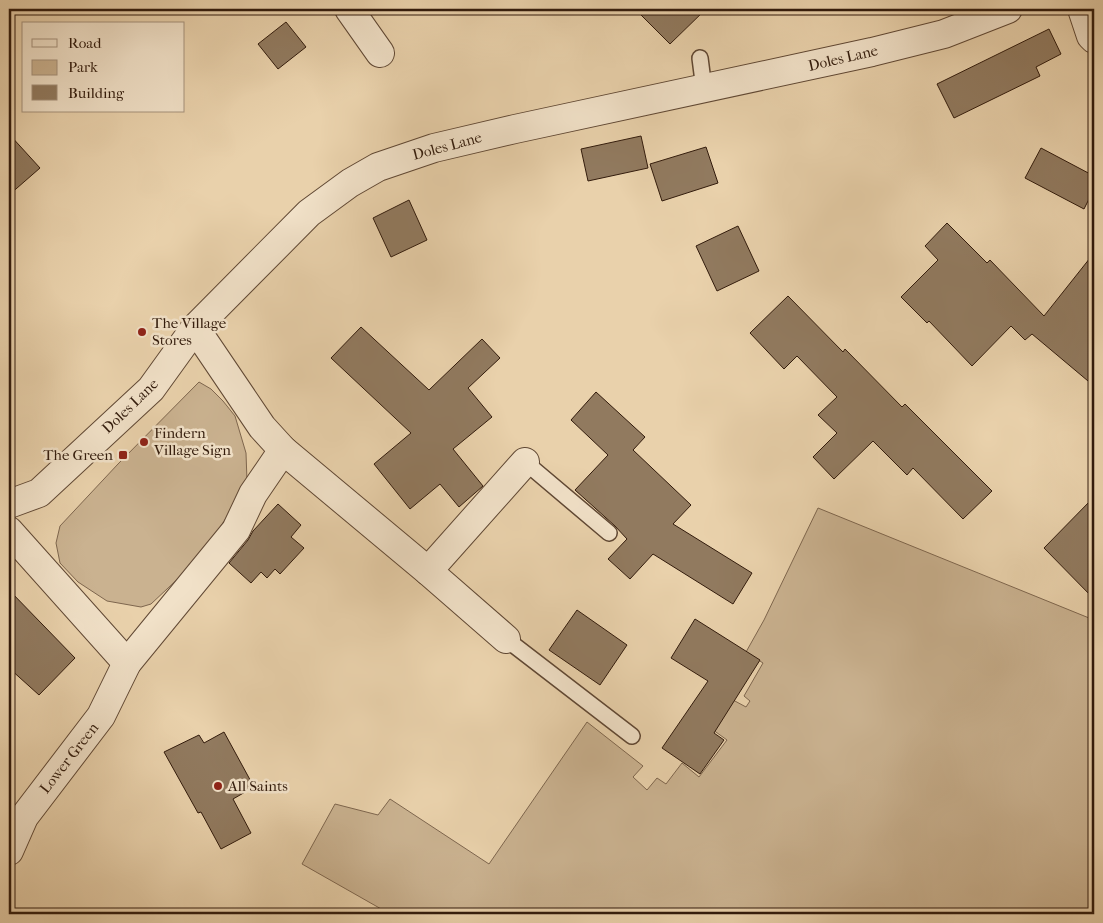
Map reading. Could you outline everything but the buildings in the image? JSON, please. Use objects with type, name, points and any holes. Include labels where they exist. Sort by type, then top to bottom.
[{"type":"street","points":[[350,9],[380,53]]},
{"type":"street","name":"Doles Lane","points":[[9,504],[39,493],[151,389],[195,328],[308,214],[378,167],[434,148],[872,52],[944,34],[1008,9]]},
{"type":"street","points":[[1082,9],[1094,40]]},
{"type":"street","points":[[195,328],[262,427],[283,450],[506,639]]},
{"type":"street","points":[[9,531],[127,663],[236,530],[253,494],[283,450]]},
{"type":"street","points":[[428,571],[525,462]]},
{"type":"street","name":"Lower Green","points":[[9,851],[24,817],[101,716],[127,663]]},
{"type":"lane","points":[[700,58],[704,89]]},
{"type":"lane","points":[[525,462],[609,533]]},
{"type":"lane","points":[[506,639],[632,736]]},
{"type":"green space","points":[[199,382],[211,389],[235,416],[246,453],[247,481],[219,529],[184,573],[151,604],[141,607],[107,601],[78,582],[60,563],[56,543],[60,526]]},
{"type":"green space","points":[[818,508],[1094,620],[1094,914],[390,914],[302,864],[335,804],[378,815],[390,799],[489,864],[587,722],[643,766],[633,777],[647,790],[657,778],[666,784],[682,763],[699,777],[727,740],[709,727],[709,687],[746,707],[750,701],[744,696],[763,663],[746,652],[764,620]]},
{"type":"place","name":"The Village Stores","points":[[142,332]]},
{"type":"place","name":"Findern Village Sign","points":[[144,442]]},
{"type":"place","name":"The Green","points":[[123,455]]},
{"type":"place","name":"All Saints","points":[[218,786]]}]
